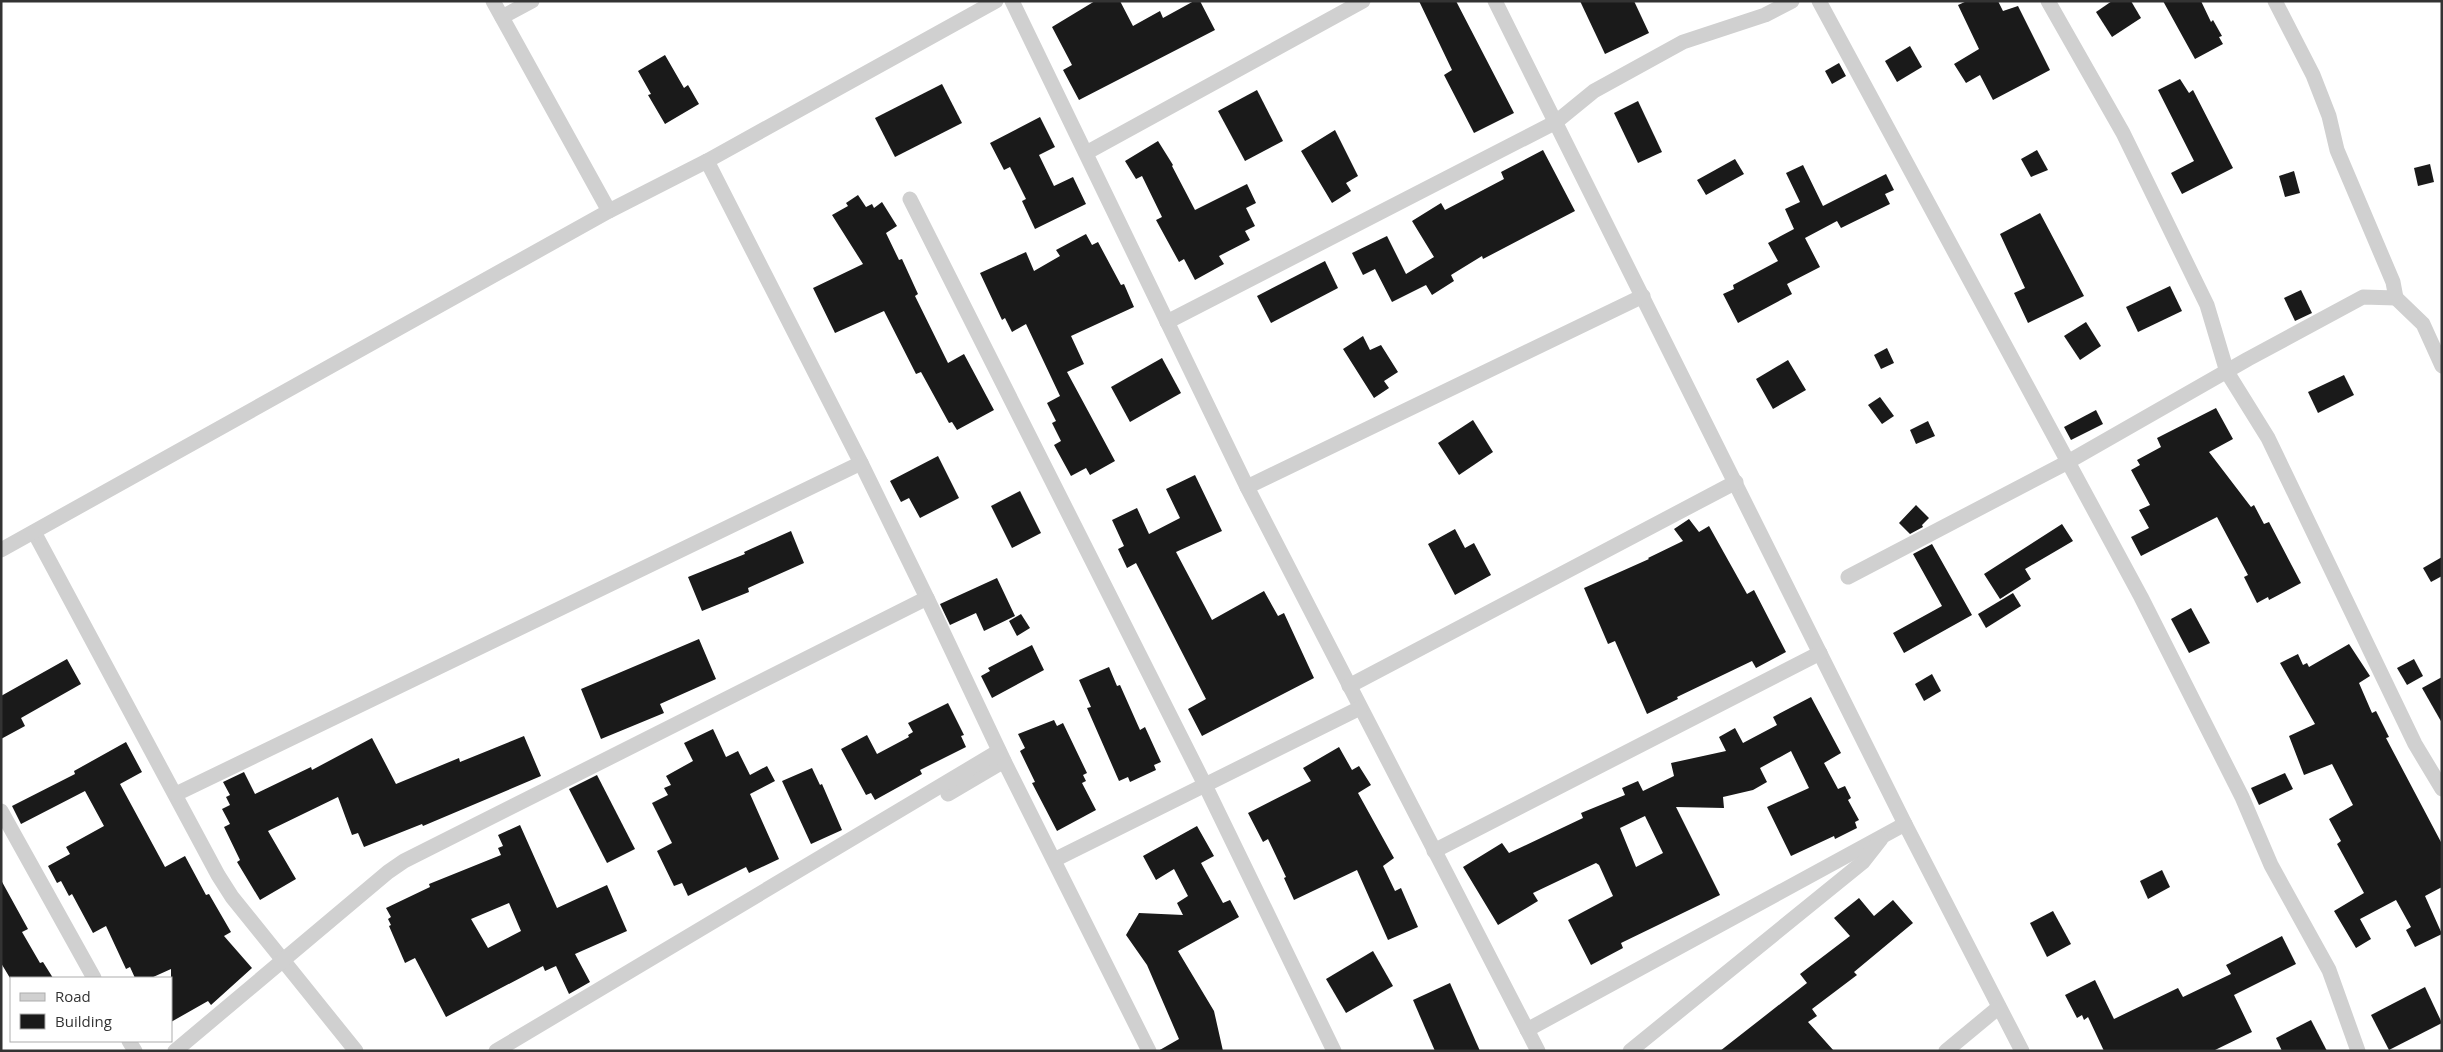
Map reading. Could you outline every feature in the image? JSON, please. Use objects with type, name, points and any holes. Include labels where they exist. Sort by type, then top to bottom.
[{"type":"street","points":[[493,1],[609,211]]},
{"type":"street","points":[[502,17],[532,1]]},
{"type":"street","points":[[1,550],[609,211],[707,161],[996,1]]},
{"type":"street","points":[[1012,1],[1247,487],[1538,1051]]},
{"type":"street","points":[[1086,153],[1363,1]]},
{"type":"street","points":[[1495,1],[1905,824],[2022,1051]]},
{"type":"street","points":[[1168,322],[1556,122],[1594,91],[1683,42],[1765,15],[1792,1]]},
{"type":"street","points":[[1819,1],[2066,463],[2141,597],[2242,797],[2271,865],[2329,970],[2358,1051]]},
{"type":"street","points":[[2048,1],[2123,132],[2203,297],[2227,372],[2268,438],[2415,744],[2442,789]]},
{"type":"street","points":[[2275,1],[2312,75],[2329,116],[2337,150],[2392,282],[2396,298],[2423,324],[2442,366]]},
{"type":"street","points":[[707,161],[861,463],[1002,756],[1149,1051]]},
{"type":"street","points":[[910,199],[1205,785],[1334,1051]]},
{"type":"street","points":[[1247,487],[1643,296]]},
{"type":"street","points":[[1848,576],[2066,463],[2363,297],[2396,298]]},
{"type":"street","points":[[176,794],[861,463]]},
{"type":"street","points":[[1349,686],[1736,482]]},
{"type":"street","points":[[34,532],[223,883],[356,1051]]},
{"type":"street","points":[[175,1051],[388,872],[404,861],[927,598]]},
{"type":"street","points":[[1434,851],[1820,653]]},
{"type":"street","points":[[1054,860],[1360,708]]},
{"type":"street","points":[[498,1051],[1002,756]]},
{"type":"street","points":[[1,811],[93,977]]},
{"type":"street","points":[[1527,1030],[1905,824]]},
{"type":"street","points":[[1630,1051],[1863,862],[1883,836]]},
{"type":"street","points":[[1946,1051],[2000,1007]]},
{"type":"building","points":[[1095,1],[1120,1],[1133,26],[1160,11],[1163,18],[1194,1],[1200,1],[1215,30],[1079,100],[1063,70],[1072,65],[1052,27]]},
{"type":"building","points":[[1419,1],[1456,1],[1514,113],[1474,133],[1444,75],[1452,70]]},
{"type":"building","points":[[1580,1],[1634,1],[1649,33],[1605,54]]},
{"type":"building","points":[[1967,1],[1998,1],[2003,11],[2018,6],[2050,70],[1993,100],[1980,75],[1966,83],[1954,64],[1979,49],[1958,5]]},
{"type":"building","points":[[2112,1],[2131,1],[2141,18],[2112,37],[2096,12]]},
{"type":"building","points":[[2163,1],[2201,1],[2211,22],[2213,20],[2222,36],[2219,37],[2223,44],[2195,59]]},
{"type":"building","points":[[1910,46],[1922,67],[1897,82],[1885,61]]},
{"type":"building","points":[[665,55],[684,88],[688,85],[699,104],[665,124],[648,95],[651,94],[638,71]]},
{"type":"building","points":[[1839,63],[1846,76],[1832,84],[1825,71]]},
{"type":"building","points":[[2180,79],[2189,93],[2193,90],[2233,168],[2182,194],[2171,173],[2194,161],[2158,90]]},
{"type":"building","points":[[942,84],[962,123],[895,157],[875,118]]},
{"type":"building","points":[[1257,90],[1283,141],[1245,161],[1218,111]]},
{"type":"building","points":[[1638,101],[1662,152],[1638,163],[1614,113]]},
{"type":"building","points":[[1040,117],[1055,147],[1039,155],[1054,186],[1073,177],[1086,204],[1035,229],[1022,201],[1026,199],[1010,167],[1004,170],[990,143]]},
{"type":"building","points":[[1335,130],[1358,176],[1346,183],[1351,191],[1332,203],[1301,151]]},
{"type":"building","points":[[1158,141],[1173,165],[1195,210],[1247,184],[1256,203],[1246,208],[1255,226],[1245,231],[1250,240],[1219,256],[1224,264],[1195,280],[1184,259],[1179,262],[1156,220],[1162,217],[1142,176],[1136,179],[1125,161]]},
{"type":"building","points":[[1543,150],[1575,211],[1483,259],[1482,256],[1451,275],[1454,281],[1432,295],[1426,285],[1392,302],[1375,269],[1363,275],[1352,253],[1387,236],[1406,274],[1434,257],[1412,221],[1441,203],[1445,210],[1504,179],[1501,172]]},
{"type":"building","points":[[2037,150],[2048,170],[2031,177],[2021,159]]},
{"type":"building","points":[[1735,159],[1744,174],[1706,195],[1697,180]]},
{"type":"building","points":[[2430,164],[2434,182],[2418,186],[2414,168]]},
{"type":"building","points":[[1803,165],[1823,206],[1886,174],[1894,190],[1885,194],[1890,204],[1841,228],[1837,221],[1805,238],[1820,267],[1787,284],[1792,294],[1738,323],[1723,294],[1734,289],[1733,285],[1778,261],[1768,243],[1794,229],[1785,209],[1800,202],[1786,173]]},
{"type":"building","points":[[2294,171],[2300,193],[2285,197],[2279,176]]},
{"type":"building","points":[[858,195],[866,207],[872,204],[874,208],[882,202],[897,226],[886,233],[899,260],[902,259],[918,294],[915,296],[948,363],[964,354],[994,410],[957,430],[952,422],[949,423],[921,372],[916,374],[884,311],[835,333],[813,288],[863,264],[832,215],[848,206],[846,203]]},
{"type":"building","points":[[2040,213],[2084,296],[2028,323],[2014,293],[2025,288],[2000,234]]},
{"type":"building","points":[[1086,234],[1092,245],[1098,242],[1121,285],[1124,284],[1134,307],[1071,336],[1084,364],[1067,372],[1115,461],[1090,475],[1086,468],[1071,476],[1054,445],[1061,441],[1052,423],[1056,421],[1047,403],[1060,396],[1026,324],[1012,332],[1005,318],[1002,320],[980,273],[1026,252],[1034,271],[1060,256],[1056,250]]},
{"type":"building","points":[[1325,261],[1338,288],[1271,323],[1257,296]]},
{"type":"building","points":[[2170,286],[2182,311],[2138,332],[2126,307]]},
{"type":"building","points":[[2301,290],[2312,313],[2295,321],[2284,298]]},
{"type":"building","points":[[2086,322],[2101,346],[2080,360],[2064,336]]},
{"type":"building","points":[[1363,336],[1370,350],[1381,345],[1398,372],[1384,381],[1389,388],[1374,398],[1343,349]]},
{"type":"building","points":[[1887,348],[1894,363],[1881,369],[1874,355]]},
{"type":"building","points":[[1162,358],[1181,393],[1130,422],[1111,387]]},
{"type":"building","points":[[1788,360],[1806,390],[1773,409],[1756,379]]},
{"type":"building","points":[[2344,375],[2354,395],[2318,413],[2308,392]]},
{"type":"building","points":[[1880,397],[1894,416],[1882,424],[1868,405]]},
{"type":"building","points":[[2216,408],[2233,439],[2209,452],[2251,507],[2254,505],[2264,524],[2269,522],[2301,583],[2269,600],[2268,597],[2257,603],[2244,577],[2248,575],[2217,517],[2141,556],[2131,537],[2149,528],[2139,510],[2150,505],[2131,470],[2140,465],[2137,460],[2161,447],[2157,438]]},
{"type":"building","points":[[2096,410],[2103,424],[2071,440],[2064,427]]},
{"type":"building","points":[[1473,420],[1493,452],[1459,475],[1438,443]]},
{"type":"building","points":[[1928,421],[1935,436],[1916,444],[1910,430]]},
{"type":"building","points":[[938,456],[959,498],[920,518],[909,498],[901,502],[890,481]]},
{"type":"building","points":[[1195,475],[1222,531],[1176,552],[1212,620],[1264,591],[1278,616],[1284,613],[1314,678],[1202,736],[1188,709],[1206,699],[1136,563],[1127,568],[1118,549],[1124,546],[1112,520],[1137,508],[1149,534],[1180,518],[1166,489]]},
{"type":"building","points":[[1020,491],[1041,533],[1012,548],[991,506]]},
{"type":"building","points":[[1916,505],[1929,518],[1922,525],[1923,527],[1910,534],[1899,523]]},
{"type":"building","points":[[1689,519],[1699,532],[1709,526],[1747,594],[1754,590],[1786,652],[1756,668],[1752,661],[1677,697],[1678,699],[1647,714],[1615,641],[1608,644],[1584,588],[1649,559],[1683,541],[1674,529]]},
{"type":"building","points":[[2062,524],[2073,541],[2025,569],[2031,579],[2000,599],[1984,574]]},
{"type":"building","points":[[1455,529],[1465,548],[1474,543],[1491,575],[1455,595],[1428,544]]},
{"type":"building","points":[[791,531],[804,563],[748,588],[749,592],[702,611],[688,577],[745,554],[744,552]]},
{"type":"building","points":[[1932,544],[1972,615],[1904,653],[1893,633],[1942,606],[1913,554]]},
{"type":"building","points":[[2442,557],[2442,576],[2431,582],[2423,568]]},
{"type":"building","points":[[997,578],[1015,616],[984,631],[976,613],[950,625],[940,604]]},
{"type":"building","points":[[2013,593],[2021,606],[1986,628],[1978,614]]},
{"type":"building","points":[[2191,608],[2210,643],[2189,653],[2171,619]]},
{"type":"building","points":[[1021,614],[1030,628],[1017,636],[1009,621]]},
{"type":"building","points":[[699,639],[716,679],[660,704],[664,713],[601,739],[581,689]]},
{"type":"building","points":[[2349,644],[2370,676],[2359,683],[2372,713],[2376,711],[2389,737],[2386,738],[2442,844],[2442,887],[2425,896],[2442,934],[2415,947],[2406,930],[2411,927],[2396,900],[2360,919],[2371,939],[2356,948],[2334,911],[2364,893],[2337,844],[2341,841],[2329,819],[2353,805],[2332,764],[2304,775],[2289,736],[2315,724],[2280,663],[2298,654],[2303,665],[2307,663],[2309,667]]},
{"type":"building","points":[[1032,645],[1044,670],[992,698],[981,676],[990,671],[988,668]]},
{"type":"building","points":[[67,659],[81,684],[21,718],[25,726],[1,739],[1,696]]},
{"type":"building","points":[[2414,659],[2423,676],[2407,685],[2397,668]]},
{"type":"building","points":[[1109,667],[1117,686],[1120,685],[1140,730],[1145,727],[1161,762],[1154,765],[1156,770],[1130,782],[1128,777],[1119,781],[1087,708],[1091,707],[1079,680]]},
{"type":"building","points":[[1932,674],[1941,691],[1924,701],[1915,684]]},
{"type":"building","points":[[2442,677],[2442,723],[2422,688]]},
{"type":"building","points":[[1811,697],[1841,753],[1824,763],[1838,789],[1845,786],[1851,798],[1848,800],[1859,820],[1855,822],[1857,828],[1835,839],[1834,836],[1791,856],[1767,807],[1809,788],[1791,751],[1760,768],[1767,782],[1753,790],[1723,797],[1724,808],[1676,807],[1720,895],[1621,943],[1623,948],[1591,965],[1568,920],[1613,896],[1599,865],[1596,863],[1533,893],[1538,901],[1498,925],[1463,867],[1502,843],[1509,853],[1583,818],[1581,813],[1625,795],[1622,788],[1638,781],[1643,791],[1674,776],[1671,763],[1726,751],[1719,737],[1735,728],[1743,743],[1777,725],[1773,717]],"holes":[[[1645,816],[1663,853],[1636,867],[1620,828]]]},
{"type":"building","points":[[948,703],[964,735],[961,736],[966,747],[920,770],[922,774],[875,800],[871,793],[866,795],[841,749],[867,735],[877,754],[909,737],[908,735],[913,732],[908,723]]},
{"type":"building","points":[[1054,720],[1057,726],[1063,723],[1087,773],[1083,775],[1086,781],[1082,783],[1096,810],[1057,831],[1032,783],[1035,782],[1020,751],[1025,748],[1018,734]]},
{"type":"building","points":[[713,729],[726,757],[738,751],[750,775],[767,766],[775,781],[750,794],[779,859],[749,873],[746,867],[688,896],[682,883],[674,886],[657,851],[672,843],[652,803],[668,795],[664,788],[671,785],[666,776],[693,761],[684,743]]},
{"type":"building","points":[[524,736],[541,776],[423,826],[422,824],[364,847],[358,833],[352,835],[338,797],[268,831],[296,879],[260,900],[237,862],[240,860],[224,827],[230,824],[222,809],[230,805],[226,797],[230,795],[223,782],[244,772],[255,794],[311,767],[312,770],[372,738],[396,784],[459,758],[460,762]]},
{"type":"building","points":[[126,742],[142,772],[120,784],[165,867],[185,856],[206,895],[209,894],[231,932],[224,936],[252,968],[211,1005],[208,1001],[172,1021],[171,969],[153,977],[135,977],[130,967],[126,969],[106,926],[93,933],[72,894],[69,896],[61,881],[57,883],[48,866],[70,854],[66,847],[104,826],[85,791],[21,824],[12,806],[75,774],[74,771]]},
{"type":"building","points":[[1339,747],[1352,770],[1359,766],[1371,785],[1358,793],[1394,858],[1383,866],[1395,891],[1401,888],[1418,927],[1388,940],[1357,870],[1294,900],[1284,878],[1286,877],[1268,839],[1263,842],[1248,813],[1311,781],[1303,768]]},
{"type":"building","points":[[812,768],[820,785],[822,784],[842,830],[811,844],[782,781]]},
{"type":"building","points":[[2285,773],[2293,789],[2259,805],[2251,788]]},
{"type":"building","points":[[597,775],[635,849],[607,863],[569,789]]},
{"type":"building","points":[[520,825],[557,908],[607,885],[627,931],[575,954],[590,982],[569,994],[556,966],[545,971],[543,966],[446,1017],[415,958],[405,963],[389,926],[391,925],[388,919],[391,917],[386,908],[430,887],[429,884],[501,855],[498,848],[503,846],[498,835]],"holes":[[[509,903],[521,931],[488,948],[471,919]]]},
{"type":"building","points":[[1197,826],[1214,856],[1201,863],[1223,903],[1230,900],[1239,917],[1178,951],[1214,1011],[1223,1051],[1158,1051],[1179,1039],[1147,965],[1126,935],[1139,913],[1183,915],[1177,903],[1188,896],[1174,869],[1156,880],[1143,856]]},
{"type":"building","points":[[2162,870],[2170,887],[2148,899],[2140,881]]},
{"type":"building","points":[[1,880],[28,929],[22,932],[40,963],[43,962],[52,977],[10,978],[1,963]]},
{"type":"building","points":[[1859,898],[1874,916],[1893,900],[1913,923],[1854,972],[1857,975],[1812,1009],[1817,1016],[1808,1022],[1834,1051],[1720,1051],[1807,983],[1800,974],[1850,936],[1834,918]]},
{"type":"building","points":[[2053,911],[2071,944],[2047,957],[2030,923]]},
{"type":"building","points":[[2282,936],[2296,964],[2234,995],[2252,1032],[2213,1051],[2104,1051],[2088,1017],[2084,1020],[2082,1015],[2077,1018],[2065,995],[2095,980],[2114,1019],[2178,988],[2183,997],[2231,974],[2226,965]]},
{"type":"building","points":[[1373,951],[1393,986],[1346,1013],[1326,979]]},
{"type":"building","points":[[1450,983],[1480,1051],[1435,1051],[1413,1000]]},
{"type":"building","points":[[2425,987],[2442,1023],[2389,1050],[2371,1015]]},
{"type":"building","points":[[2311,1020],[2327,1051],[2282,1051],[2276,1038]]}]
